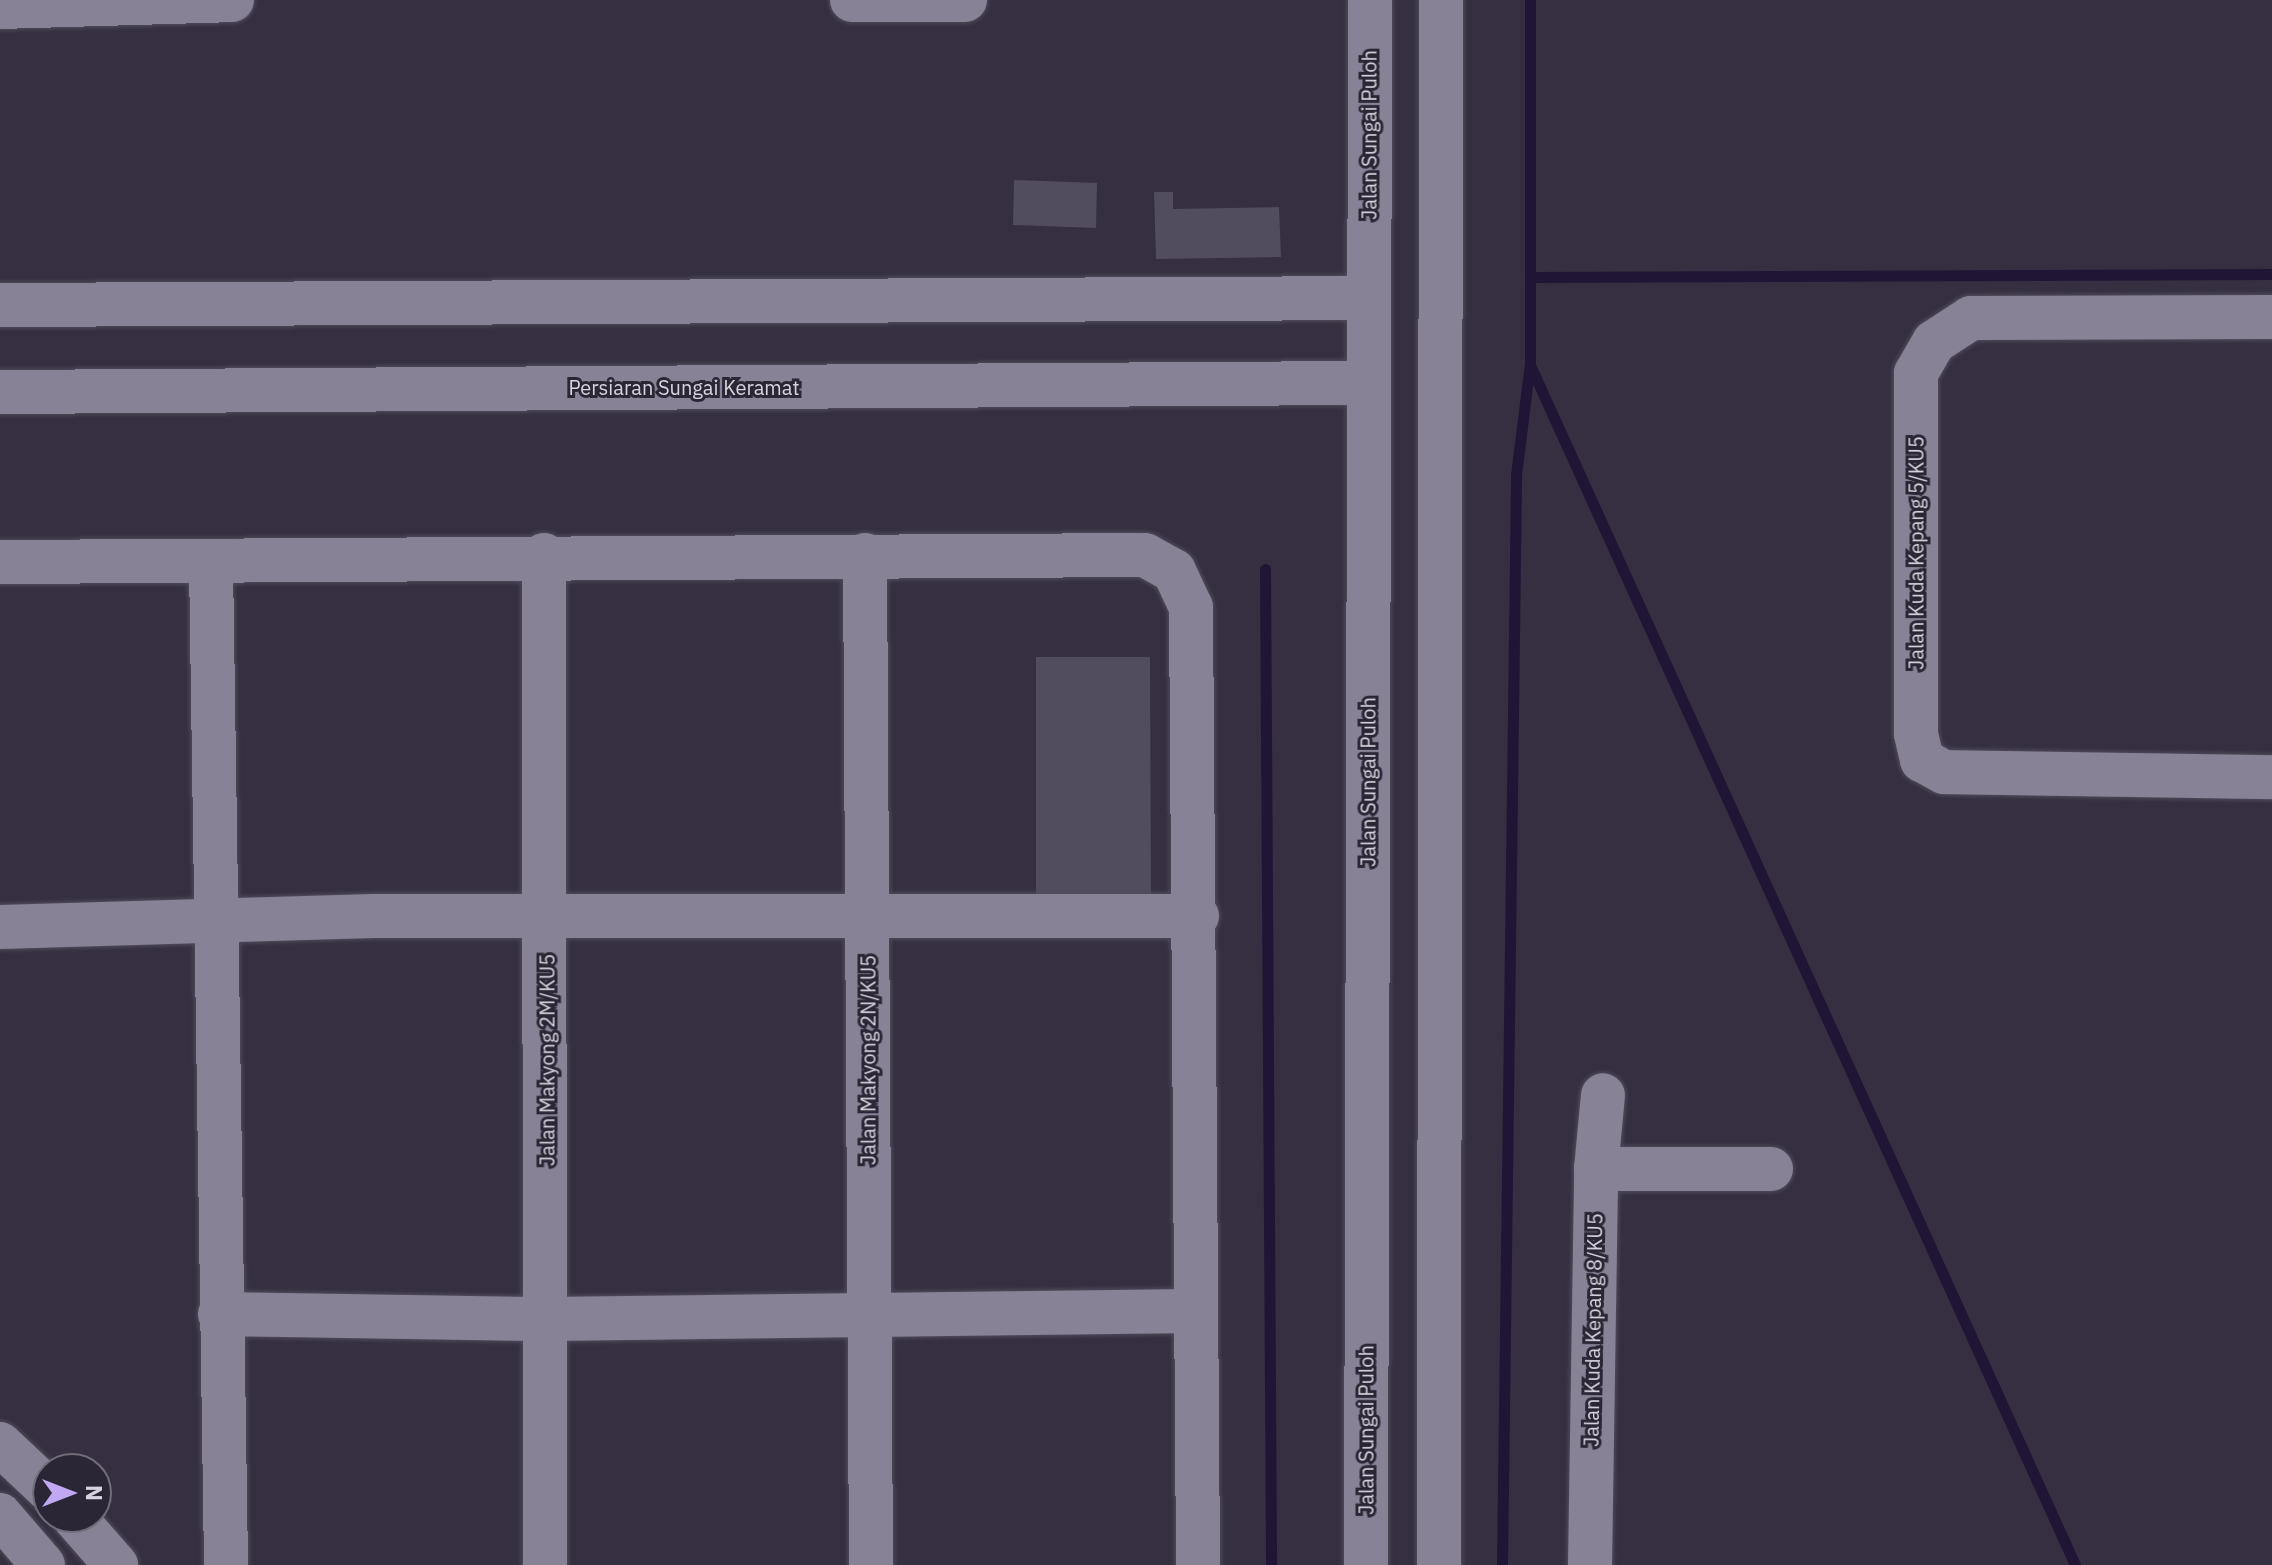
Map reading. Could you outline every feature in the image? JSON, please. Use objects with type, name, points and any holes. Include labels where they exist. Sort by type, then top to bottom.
[{"type":"street","points":[[0,7],[232,0]]},
{"type":"street","points":[[852,0],[965,0]]},
{"type":"street","name":"Jalan Sungai Puloh","points":[[1366,1565],[1370,0]]},
{"type":"street","points":[[1439,1565],[1441,0]]},
{"type":"street","points":[[0,305],[1368,298]]},
{"type":"street","name":"Jalan Kuda Kepang 5/KU5","points":[[2272,317],[1971,318],[1934,342],[1916,373],[1916,734],[1922,760],[1944,772],[2272,777]]},
{"type":"street","name":"Persiaran Sungai Keramat","points":[[0,392],[1368,383]]},
{"type":"street","points":[[0,562],[211,563],[544,555],[1145,555],[1174,571],[1191,607],[1197,916],[1195,1311],[1198,1565]]},
{"type":"street","name":"Jalan Makyong 2M/KU5","points":[[544,555],[548,1319],[545,1565]]},
{"type":"street","name":"Jalan Makyong 2N/KU5","points":[[865,555],[871,1565]]},
{"type":"street","points":[[211,563],[226,1565]]},
{"type":"street","points":[[0,927],[546,917],[1197,916]]},
{"type":"street","name":"Jalan Kuda Kepang 8/KU5","points":[[1590,1565],[1596,1169],[1603,1095]]},
{"type":"street","points":[[1596,1169],[1771,1169]]},
{"type":"street","points":[[220,1314],[548,1319],[1195,1311]]},
{"type":"street","points":[[0,1444],[32,1474]]},
{"type":"street","points":[[0,1515],[43,1565]]},
{"type":"street","points":[[88,1533],[116,1565]]},
{"type":"building","points":[[1014,180],[1097,183],[1096,228],[1013,225]]},
{"type":"building","points":[[1154,192],[1173,192],[1173,209],[1279,207],[1281,257],[1156,259]]},
{"type":"building","points":[[1036,657],[1150,657],[1151,903],[1036,903]]},
{"type":"waterway","points":[[1530,0],[1530,365],[2075,1565]]},
{"type":"waterway","points":[[1530,277],[2272,274]]},
{"type":"waterway","points":[[1502,1565],[1516,475],[1530,363]]},
{"type":"waterway","points":[[1265,569],[1271,1565]]}]
